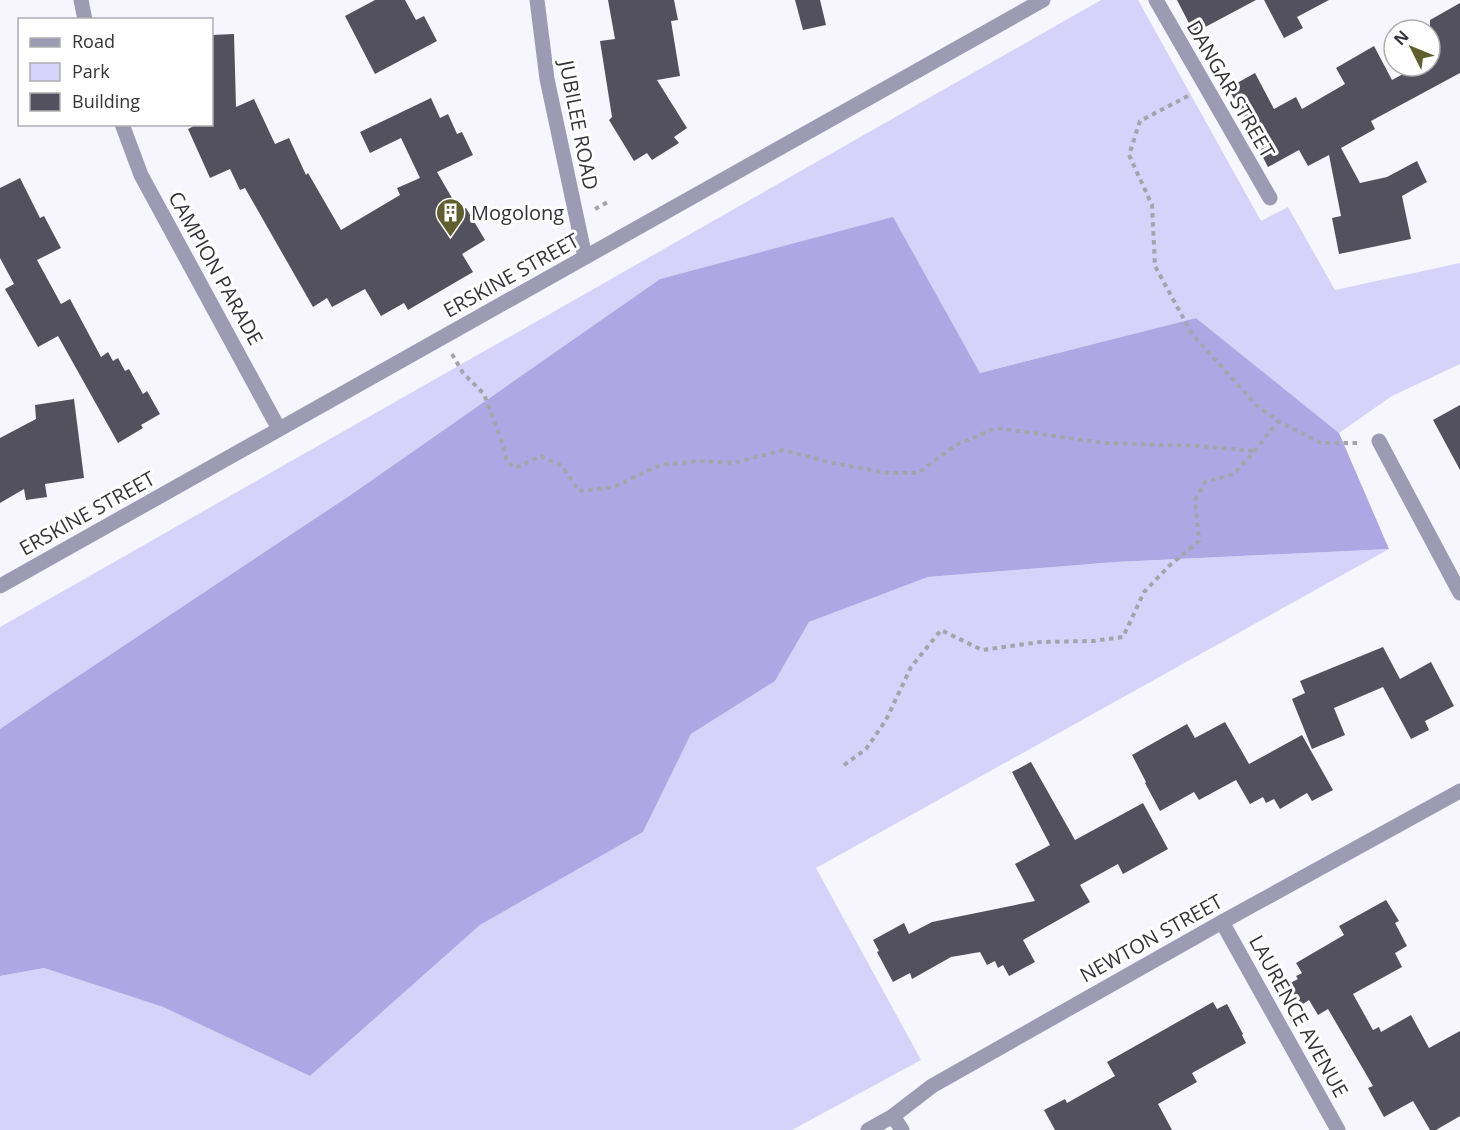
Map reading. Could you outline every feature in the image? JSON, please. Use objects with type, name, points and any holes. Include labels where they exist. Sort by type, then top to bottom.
[{"type":"street","points":[[81,0],[85,18]]},
{"type":"street","name":"JUBILEE ROAD","points":[[537,0],[547,79],[585,257]]},
{"type":"street","name":"ERSKINE STREET","points":[[0,586],[1042,0]]},
{"type":"street","name":"DANGAR STREET","points":[[1156,0],[1270,198]]},
{"type":"street","name":"CAMPION PARADE","points":[[123,126],[141,175],[279,429]]},
{"type":"street","points":[[1379,441],[1460,593]]},
{"type":"street","name":"NEWTON STREET","points":[[868,1130],[893,1116],[932,1086],[1460,791]]},
{"type":"street","name":"LAURENCE AVENUE","points":[[1222,922],[1338,1130]]},
{"type":"street","points":[[893,1116],[902,1130]]},
{"type":"path","points":[[1206,86],[1140,121],[1129,155],[1152,205],[1155,266],[1192,334],[1257,406],[1278,421],[1321,443],[1379,441]]},
{"type":"path","points":[[454,358],[463,374],[484,394],[507,462],[515,468],[541,456],[562,466],[579,491],[614,487],[660,465],[699,461],[734,463],[783,450],[833,463],[887,473],[918,473],[956,445],[996,428],[1105,443],[1199,446],[1254,451]]},
{"type":"path","points":[[844,765],[866,749],[886,720],[911,667],[941,630],[982,650],[1040,642],[1093,641],[1123,637],[1144,592],[1169,566],[1199,541],[1196,500],[1205,482],[1234,474],[1278,421]]},
{"type":"green space","points":[[1101,0],[1138,0],[1261,221],[1288,207],[1335,290],[1460,263],[1460,364],[1392,396],[1339,433],[1196,318],[980,373],[892,218],[660,279],[352,494],[0,729],[0,627]]},
{"type":"green space","points":[[1389,549],[816,868],[921,1060],[792,1130],[0,1130],[0,976],[44,968],[163,1007],[310,1076],[480,925],[643,832],[691,734],[775,681],[809,622],[928,577],[1116,562]]},
{"type":"shaded area","points":[[893,217],[980,373],[1196,318],[1339,433],[1389,549],[1116,562],[928,577],[809,622],[775,681],[691,734],[643,832],[480,925],[310,1076],[163,1007],[44,968],[0,976],[0,729],[352,494],[660,279]]},
{"type":"building","points":[[375,0],[405,0],[416,20],[424,16],[437,41],[375,74],[345,16]]},
{"type":"building","points":[[608,0],[674,0],[678,20],[671,21],[680,76],[657,80],[687,128],[674,137],[679,143],[652,160],[647,153],[634,161],[609,120],[612,117],[600,41],[615,39]]},
{"type":"building","points":[[795,0],[820,0],[826,25],[803,30]]},
{"type":"building","points":[[1177,0],[1256,0],[1194,33]]},
{"type":"building","points":[[1264,0],[1329,0],[1297,17],[1303,28],[1284,38]]},
{"type":"building","points":[[1460,3],[1460,73],[1371,121],[1375,129],[1341,148],[1360,183],[1387,177],[1417,161],[1427,182],[1402,196],[1411,239],[1339,254],[1332,218],[1341,216],[1329,155],[1308,166],[1299,150],[1268,167],[1252,136],[1254,135],[1228,88],[1255,73],[1274,109],[1296,97],[1302,109],[1345,84],[1336,68],[1374,46],[1382,61],[1382,78],[1392,80],[1396,78],[1442,78],[1442,18],[1434,18]]},
{"type":"building","points":[[234,34],[236,107],[254,99],[275,144],[289,138],[306,175],[308,173],[341,230],[400,195],[397,188],[420,178],[401,138],[370,153],[360,132],[431,98],[440,118],[448,114],[457,134],[462,132],[473,155],[437,172],[460,212],[466,208],[485,240],[462,254],[473,272],[408,310],[404,303],[381,316],[365,289],[332,307],[327,298],[313,307],[245,188],[240,190],[230,169],[210,178],[188,129],[194,126],[213,126],[213,35]]},
{"type":"building","points":[[20,178],[40,218],[44,216],[61,248],[37,260],[61,304],[70,299],[101,357],[108,352],[113,361],[118,358],[125,371],[129,369],[143,394],[147,391],[160,414],[141,425],[143,428],[118,443],[58,336],[38,347],[5,289],[14,284],[0,258],[0,188]]},
{"type":"building","points":[[74,399],[84,478],[45,484],[47,497],[26,500],[24,489],[0,503],[0,438],[36,419],[35,405]]},
{"type":"building","points":[[1460,405],[1460,470],[1433,420]]},
{"type":"building","points":[[1383,647],[1400,679],[1431,662],[1454,706],[1425,721],[1429,730],[1411,739],[1383,687],[1334,708],[1345,735],[1312,749],[1292,699],[1305,693],[1300,681]]},
{"type":"building","points":[[1225,722],[1249,764],[1302,735],[1333,790],[1312,801],[1307,793],[1280,809],[1274,799],[1266,803],[1263,797],[1250,804],[1236,780],[1199,800],[1194,792],[1160,811],[1132,755],[1187,724],[1195,738]]},
{"type":"building","points":[[1031,762],[1075,840],[1143,803],[1168,849],[1123,874],[1118,864],[1080,885],[1090,902],[1023,940],[1035,962],[1009,976],[1003,965],[998,968],[995,961],[987,965],[980,952],[951,957],[912,979],[910,973],[893,982],[873,940],[904,923],[909,934],[932,922],[1035,901],[1015,864],[1050,845],[1012,772]]},
{"type":"building","points":[[1386,900],[1399,921],[1395,923],[1407,946],[1395,953],[1402,967],[1353,994],[1373,1030],[1379,1027],[1381,1032],[1411,1015],[1429,1048],[1460,1031],[1460,1116],[1436,1130],[1430,1130],[1413,1101],[1384,1117],[1368,1088],[1373,1086],[1328,1009],[1318,1015],[1309,1000],[1300,1006],[1288,984],[1298,979],[1296,976],[1302,973],[1296,963],[1344,935],[1339,926]]},
{"type":"building","points":[[1213,1002],[1217,1009],[1227,1004],[1246,1043],[1192,1073],[1197,1082],[1158,1104],[1172,1130],[1055,1130],[1044,1110],[1065,1099],[1067,1103],[1115,1076],[1107,1062]]},
{"type":"place","name":"Mogolong","points":[[450,238]]}]
